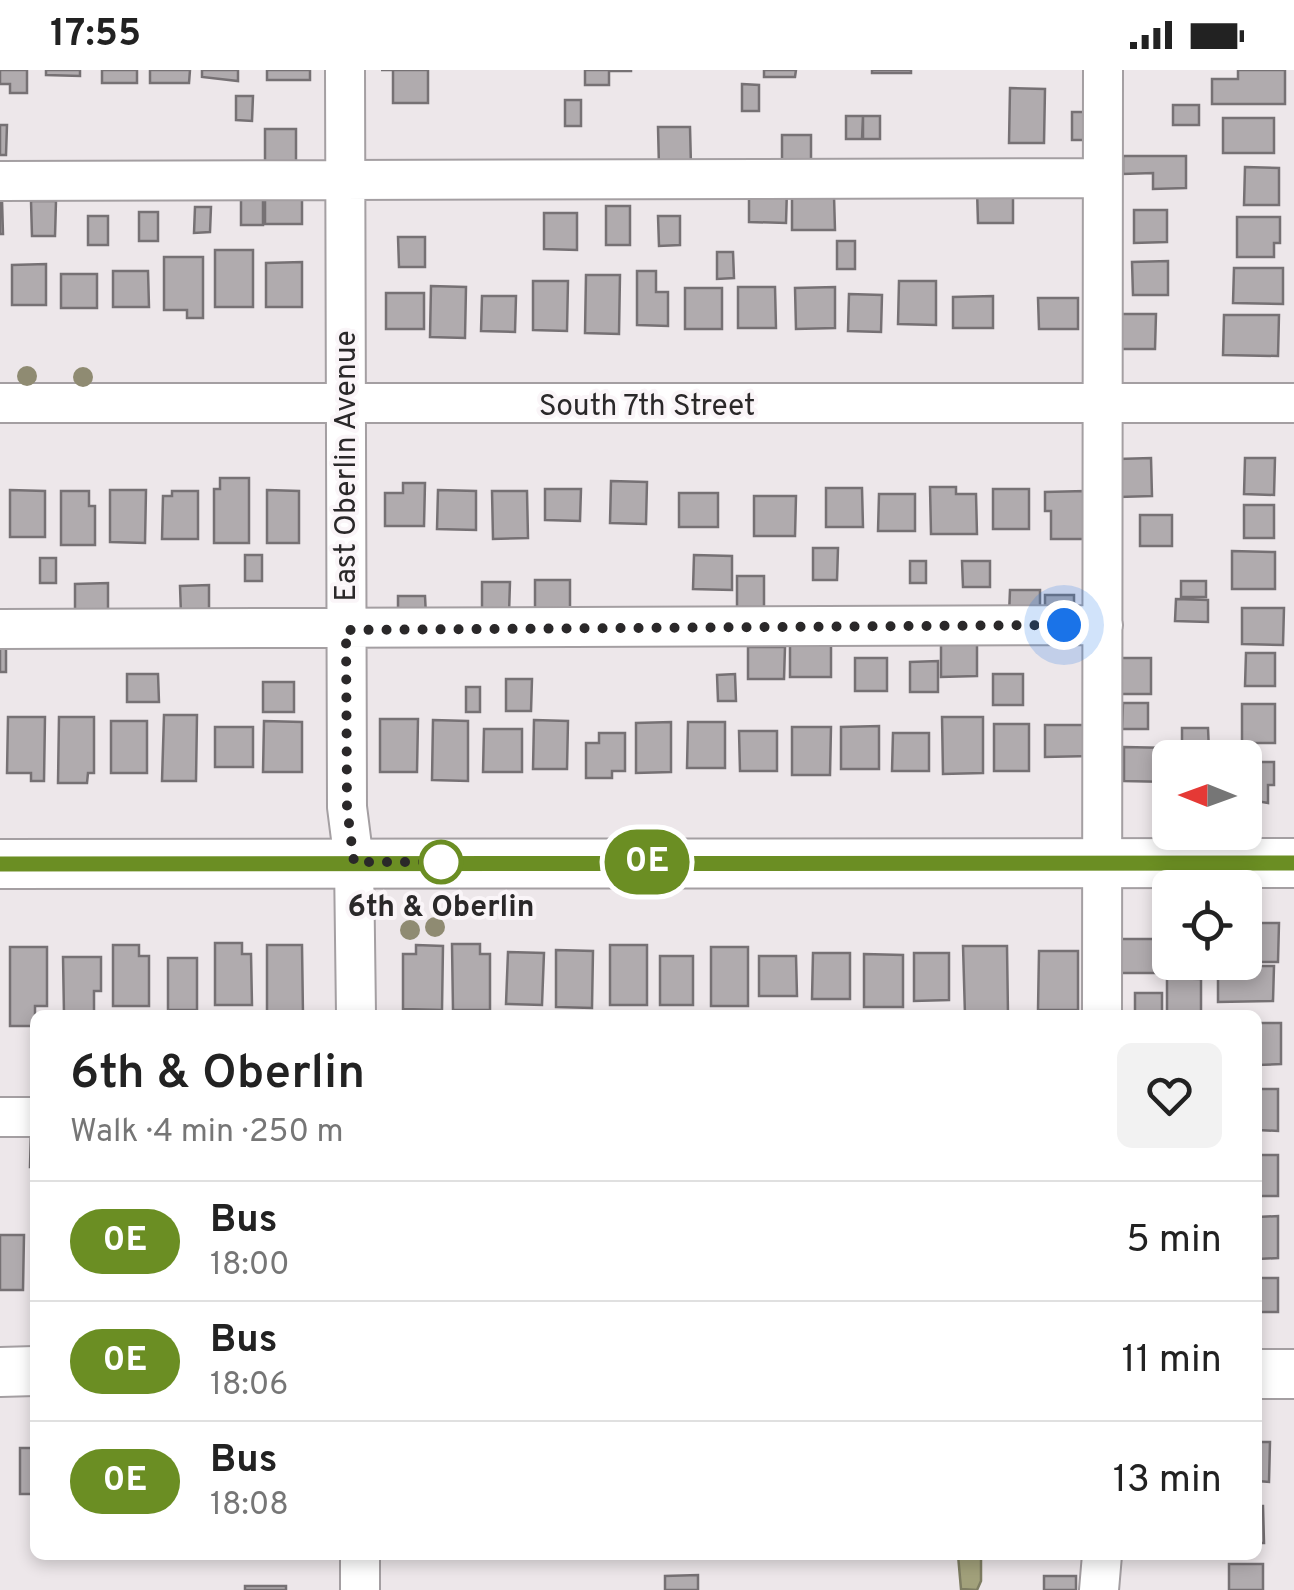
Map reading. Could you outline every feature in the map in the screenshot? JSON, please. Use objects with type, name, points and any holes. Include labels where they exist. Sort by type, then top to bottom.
[{"type":"main road","points":[[0,864],[1294,862]]},
{"type":"main road","points":[[0,1372],[30,1371]]},
{"type":"main road","points":[[1262,1374],[1294,1374]]},
{"type":"street","name":"East Oberlin Avenue","points":[[345,70],[347,808],[354,862],[356,1010]]},
{"type":"street","points":[[1102,1010],[1103,70]]},
{"type":"street","points":[[0,180],[1102,178]]},
{"type":"street","name":"South 7th Street","points":[[0,404],[1294,403]]},
{"type":"street","points":[[0,628],[1103,625]]},
{"type":"street","points":[[0,1117],[30,1117]]},
{"type":"street","points":[[360,1560],[360,1590]]},
{"type":"street","points":[[1099,1590],[1102,1560]]},
{"type":"shaded area","points":[[958,1560],[981,1560],[977,1590],[961,1589]]},
{"type":"building","points":[[0,70],[27,70],[27,93],[10,93],[10,84],[0,84]]},
{"type":"building","points":[[46,70],[80,70],[80,76],[46,75]]},
{"type":"building","points":[[102,70],[137,70],[137,83],[102,83]]},
{"type":"building","points":[[150,70],[190,70],[189,83],[150,83]]},
{"type":"building","points":[[202,70],[238,70],[238,81],[202,77]]},
{"type":"building","points":[[267,70],[310,70],[310,80],[267,80]]},
{"type":"building","points":[[393,70],[428,70],[428,103],[393,103]]},
{"type":"building","points":[[585,70],[631,71],[609,71],[609,85],[585,85]]},
{"type":"building","points":[[764,70],[796,70],[795,77],[764,77]]},
{"type":"building","points":[[911,70],[911,73],[872,73]]},
{"type":"building","points":[[1238,70],[1285,70],[1285,104],[1212,104],[1212,79],[1238,79]]},
{"type":"building","points":[[742,84],[759,85],[759,111],[742,111]]},
{"type":"building","points":[[1010,88],[1045,89],[1044,143],[1009,143]]},
{"type":"building","points":[[236,96],[253,96],[252,121],[236,120]]},
{"type":"building","points":[[565,100],[581,100],[581,126],[565,126]]},
{"type":"building","points":[[1173,105],[1199,105],[1199,125],[1173,125]]},
{"type":"building","points":[[1072,112],[1092,112],[1092,140],[1072,140]]},
{"type":"building","points":[[846,116],[863,116],[862,139],[846,139]]},
{"type":"building","points":[[863,116],[880,116],[880,139],[863,139]]},
{"type":"building","points":[[1223,118],[1274,118],[1274,153],[1223,153]]},
{"type":"building","points":[[0,125],[7,125],[6,155],[0,155]]},
{"type":"building","points":[[658,127],[690,127],[691,166],[659,167]]},
{"type":"building","points":[[265,129],[296,129],[296,162],[265,162]]},
{"type":"building","points":[[782,135],[811,135],[811,167],[782,167]]},
{"type":"building","points":[[1123,156],[1186,156],[1186,188],[1153,189],[1153,173],[1123,174]]},
{"type":"building","points":[[1245,167],[1279,168],[1279,205],[1244,205]]},
{"type":"building","points":[[749,189],[787,189],[786,223],[749,222]]},
{"type":"building","points":[[977,190],[1013,190],[1013,223],[978,223]]},
{"type":"building","points":[[265,192],[302,192],[302,224],[265,224]]},
{"type":"building","points":[[241,195],[263,195],[263,225],[241,225]]},
{"type":"building","points":[[792,196],[834,196],[835,230],[792,230]]},
{"type":"building","points":[[2,200],[3,234],[0,234]]},
{"type":"building","points":[[31,201],[56,201],[55,236],[32,236]]},
{"type":"building","points":[[606,206],[630,206],[630,245],[606,245]]},
{"type":"building","points":[[195,207],[211,207],[210,232],[194,233]]},
{"type":"building","points":[[1134,210],[1167,210],[1167,242],[1134,243]]},
{"type":"building","points":[[139,212],[158,212],[158,241],[139,241]]},
{"type":"building","points":[[544,213],[577,213],[577,250],[544,249]]},
{"type":"building","points":[[88,216],[108,216],[108,245],[88,245]]},
{"type":"building","points":[[658,216],[680,216],[680,245],[659,246]]},
{"type":"building","points":[[1237,217],[1280,217],[1280,243],[1274,243],[1274,257],[1237,257]]},
{"type":"building","points":[[398,237],[425,237],[425,267],[399,267]]},
{"type":"building","points":[[837,241],[855,241],[855,269],[837,269]]},
{"type":"building","points":[[215,250],[253,250],[253,307],[215,307]]},
{"type":"building","points":[[717,252],[733,252],[734,278],[717,279]]},
{"type":"building","points":[[164,257],[203,257],[203,318],[187,318],[187,310],[164,310]]},
{"type":"building","points":[[1168,261],[1168,295],[1133,295],[1132,262]]},
{"type":"building","points":[[302,262],[302,307],[266,307],[266,263]]},
{"type":"building","points":[[46,264],[46,305],[12,305],[12,265]]},
{"type":"building","points":[[1234,268],[1283,268],[1283,304],[1233,303]]},
{"type":"building","points":[[113,271],[148,271],[149,307],[113,307]]},
{"type":"building","points":[[637,271],[656,271],[656,292],[668,292],[668,326],[637,325]]},
{"type":"building","points":[[61,274],[97,274],[97,308],[61,308]]},
{"type":"building","points":[[586,275],[620,275],[619,334],[585,333]]},
{"type":"building","points":[[533,281],[568,281],[567,331],[533,330]]},
{"type":"building","points":[[899,281],[936,281],[936,325],[898,324]]},
{"type":"building","points":[[431,286],[466,287],[465,338],[430,337]]},
{"type":"building","points":[[738,287],[775,287],[776,328],[738,328]]},
{"type":"building","points":[[835,287],[835,328],[796,329],[795,288]]},
{"type":"building","points":[[685,288],[722,288],[722,329],[685,329]]},
{"type":"building","points":[[386,293],[424,293],[424,329],[386,329]]},
{"type":"building","points":[[849,294],[882,295],[881,332],[848,331]]},
{"type":"building","points":[[482,296],[516,296],[515,332],[481,331]]},
{"type":"building","points":[[993,296],[993,328],[953,328],[953,297]]},
{"type":"building","points":[[1038,298],[1078,298],[1078,329],[1039,329]]},
{"type":"building","points":[[1115,314],[1156,314],[1155,349],[1115,349]]},
{"type":"building","points":[[1224,315],[1279,315],[1278,356],[1223,355]]},
{"type":"building","points":[[1151,458],[1152,496],[1119,497],[1118,459]]},
{"type":"building","points":[[1245,458],[1275,458],[1274,495],[1244,494]]},
{"type":"building","points":[[220,478],[249,478],[249,543],[214,543],[214,489],[220,489]]},
{"type":"building","points":[[611,481],[647,482],[646,524],[610,523]]},
{"type":"building","points":[[403,483],[425,483],[424,526],[385,526],[385,493],[403,493]]},
{"type":"building","points":[[930,487],[956,487],[956,494],[976,494],[977,534],[931,534]]},
{"type":"building","points":[[826,488],[862,488],[863,527],[826,527]]},
{"type":"building","points":[[545,489],[581,489],[580,521],[545,520]]},
{"type":"building","points":[[993,489],[1029,489],[1029,529],[993,529]]},
{"type":"building","points":[[10,490],[45,491],[45,537],[10,537]]},
{"type":"building","points":[[110,490],[146,490],[145,543],[110,542]]},
{"type":"building","points":[[267,490],[299,491],[299,543],[267,543]]},
{"type":"building","points":[[438,490],[476,491],[476,530],[437,529]]},
{"type":"building","points":[[61,491],[89,491],[89,506],[95,506],[95,545],[61,545]]},
{"type":"building","points":[[172,491],[198,491],[198,539],[162,539],[163,496],[172,496]]},
{"type":"building","points":[[492,491],[527,491],[528,538],[493,539]]},
{"type":"building","points":[[1085,491],[1086,539],[1051,539],[1051,511],[1045,511],[1045,492]]},
{"type":"building","points":[[679,493],[718,493],[718,527],[679,527]]},
{"type":"building","points":[[879,494],[915,494],[915,531],[878,531]]},
{"type":"building","points":[[754,496],[796,496],[795,536],[754,536]]},
{"type":"building","points":[[1244,505],[1274,505],[1274,538],[1244,538]]},
{"type":"building","points":[[1140,515],[1172,515],[1172,546],[1140,546]]},
{"type":"building","points":[[813,548],[838,548],[837,580],[813,580]]},
{"type":"building","points":[[1232,551],[1275,552],[1275,589],[1232,589]]},
{"type":"building","points":[[245,555],[262,555],[262,581],[245,581]]},
{"type":"building","points":[[694,555],[732,556],[732,590],[693,589]]},
{"type":"building","points":[[40,558],[56,558],[56,583],[40,583]]},
{"type":"building","points":[[910,561],[926,561],[926,583],[910,583]]},
{"type":"building","points":[[962,561],[990,561],[990,587],[963,587]]},
{"type":"building","points":[[737,576],[764,576],[764,607],[737,607]]},
{"type":"building","points":[[535,580],[570,580],[570,614],[535,614]]},
{"type":"building","points":[[1181,581],[1206,581],[1206,597],[1181,597]]},
{"type":"building","points":[[482,582],[510,582],[509,614],[482,613]]},
{"type":"building","points":[[108,583],[108,613],[75,614],[75,584]]},
{"type":"building","points":[[209,585],[209,615],[181,615],[180,586]]},
{"type":"building","points":[[1010,590],[1040,590],[1040,615],[1009,615]]},
{"type":"building","points":[[1045,595],[1074,595],[1074,614],[1045,614]]},
{"type":"building","points":[[398,596],[425,596],[426,616],[398,616]]},
{"type":"building","points":[[1176,599],[1208,600],[1208,622],[1175,621]]},
{"type":"building","points":[[1242,608],[1284,608],[1283,645],[1242,644]]},
{"type":"building","points":[[977,640],[977,676],[941,677],[941,641]]},
{"type":"building","points":[[0,643],[6,643],[6,672],[0,672]]},
{"type":"building","points":[[790,643],[831,643],[831,677],[790,677]]},
{"type":"building","points":[[748,647],[785,647],[784,679],[748,679]]},
{"type":"building","points":[[1246,653],[1275,653],[1275,686],[1245,686]]},
{"type":"building","points":[[855,658],[887,658],[887,691],[855,691]]},
{"type":"building","points":[[1121,658],[1151,658],[1151,694],[1120,694]]},
{"type":"building","points":[[938,661],[938,692],[910,692],[910,662]]},
{"type":"building","points":[[127,674],[158,674],[159,702],[127,702]]},
{"type":"building","points":[[735,674],[736,701],[718,701],[717,675]]},
{"type":"building","points":[[993,674],[1023,674],[1023,705],[993,705]]},
{"type":"building","points":[[506,679],[532,679],[531,711],[506,711]]},
{"type":"building","points":[[263,682],[294,682],[294,712],[263,712]]},
{"type":"building","points":[[466,687],[480,687],[480,712],[466,712]]},
{"type":"building","points":[[1123,703],[1148,703],[1148,729],[1122,729]]},
{"type":"building","points":[[1242,704],[1275,704],[1275,743],[1242,740]]},
{"type":"building","points":[[164,715],[197,715],[196,781],[162,781]]},
{"type":"building","points":[[8,717],[45,717],[44,781],[31,781],[31,773],[7,773]]},
{"type":"building","points":[[59,717],[94,717],[94,773],[88,773],[87,783],[58,783]]},
{"type":"building","points":[[942,717],[983,717],[983,773],[943,774]]},
{"type":"building","points":[[380,719],[418,719],[417,772],[380,772]]},
{"type":"building","points":[[433,720],[468,721],[468,781],[432,780]]},
{"type":"building","points":[[534,720],[568,721],[567,769],[533,769]]},
{"type":"building","points":[[111,721],[147,721],[147,773],[111,773]]},
{"type":"building","points":[[264,721],[302,722],[302,772],[263,772]]},
{"type":"building","points":[[671,722],[671,772],[636,773],[636,723]]},
{"type":"building","points":[[688,722],[725,722],[725,768],[687,768]]},
{"type":"building","points":[[994,724],[1029,724],[1029,771],[994,771]]},
{"type":"building","points":[[1045,725],[1090,725],[1090,756],[1045,757]]},
{"type":"building","points":[[879,726],[879,769],[841,769],[841,727]]},
{"type":"building","points":[[215,727],[253,727],[253,767],[215,767]]},
{"type":"building","points":[[792,727],[831,727],[830,775],[792,775]]},
{"type":"building","points":[[1182,728],[1208,728],[1209,740],[1182,740]]},
{"type":"building","points":[[484,729],[522,729],[522,772],[483,772]]},
{"type":"building","points":[[739,731],[777,731],[777,771],[740,771]]},
{"type":"building","points":[[599,733],[625,733],[625,771],[612,771],[612,778],[586,778],[586,743],[599,743]]},
{"type":"building","points":[[893,733],[929,733],[929,771],[892,771]]},
{"type":"building","points":[[1124,747],[1152,748],[1152,782],[1124,781]]},
{"type":"building","points":[[1262,762],[1274,762],[1274,785],[1268,785],[1268,803],[1262,802]]},
{"type":"building","points":[[1262,923],[1279,923],[1278,962],[1262,962]]},
{"type":"building","points":[[1119,939],[1152,939],[1152,973],[1118,973]]},
{"type":"building","points":[[215,943],[242,943],[242,954],[251,954],[252,1005],[215,1005]]},
{"type":"building","points":[[452,944],[480,944],[480,954],[490,954],[490,1010],[453,1010]]},
{"type":"building","points":[[113,945],[139,945],[139,956],[149,956],[149,1006],[113,1006]]},
{"type":"building","points":[[267,945],[302,945],[303,1010],[267,1010]]},
{"type":"building","points":[[416,945],[443,946],[442,1010],[403,1009],[403,954],[416,954]]},
{"type":"building","points":[[610,945],[647,945],[647,1005],[610,1005]]},
{"type":"building","points":[[963,946],[1007,946],[1008,1010],[965,1010]]},
{"type":"building","points":[[10,947],[47,947],[47,1006],[30,1010],[30,1026],[10,1026]]},
{"type":"building","points":[[711,947],[748,947],[748,1006],[711,1006]]},
{"type":"building","points":[[556,950],[593,951],[592,1008],[556,1007]]},
{"type":"building","points":[[1039,951],[1078,951],[1078,1010],[1038,1010]]},
{"type":"building","points":[[508,952],[544,953],[542,1005],[506,1004]]},
{"type":"building","points":[[813,953],[850,953],[850,999],[812,999]]},
{"type":"building","points":[[914,953],[949,953],[949,1000],[914,1001]]},
{"type":"building","points":[[864,954],[903,955],[903,1007],[864,1007]]},
{"type":"building","points":[[660,956],[693,956],[693,1005],[660,1005]]},
{"type":"building","points":[[759,956],[796,956],[797,996],[759,996]]},
{"type":"building","points":[[63,957],[101,957],[101,991],[94,991],[94,1010],[64,1010]]},
{"type":"building","points":[[168,958],[197,958],[197,1010],[168,1010]]},
{"type":"building","points":[[1262,966],[1274,966],[1273,1001],[1218,1002],[1218,980],[1262,980]]},
{"type":"building","points":[[1167,980],[1201,980],[1201,1010],[1167,1010]]},
{"type":"building","points":[[1135,993],[1162,993],[1162,1010],[1135,1010]]},
{"type":"building","points":[[1262,1023],[1281,1023],[1281,1064],[1262,1065]]},
{"type":"building","points":[[1262,1089],[1278,1089],[1278,1131],[1262,1130]]},
{"type":"building","points":[[1262,1155],[1278,1155],[1278,1196],[1262,1196]]},
{"type":"building","points":[[1278,1216],[1278,1258],[1262,1259],[1262,1217]]},
{"type":"building","points":[[0,1235],[24,1235],[23,1290],[0,1290]]},
{"type":"building","points":[[1262,1278],[1278,1278],[1278,1312],[1262,1312]]},
{"type":"building","points":[[1262,1442],[1270,1442],[1269,1482],[1262,1481]]},
{"type":"building","points":[[20,1448],[30,1448],[30,1494],[20,1494]]},
{"type":"building","points":[[1229,1564],[1263,1564],[1263,1590],[1229,1590]]},
{"type":"building","points":[[698,1575],[698,1590],[665,1590],[665,1576]]},
{"type":"building","points":[[1044,1576],[1076,1576],[1076,1590],[1044,1590]]},
{"type":"building","points":[[245,1586],[286,1586],[286,1590],[245,1590]]},
{"type":"bus line","name":"0E","points":[[0,864],[1294,863]]},
{"type":"place","name":"6th & Oberlin","points":[[441,862]]},
{"type":"route","points":[[441,862],[354,862],[347,808],[346,630],[1064,625]]}]
